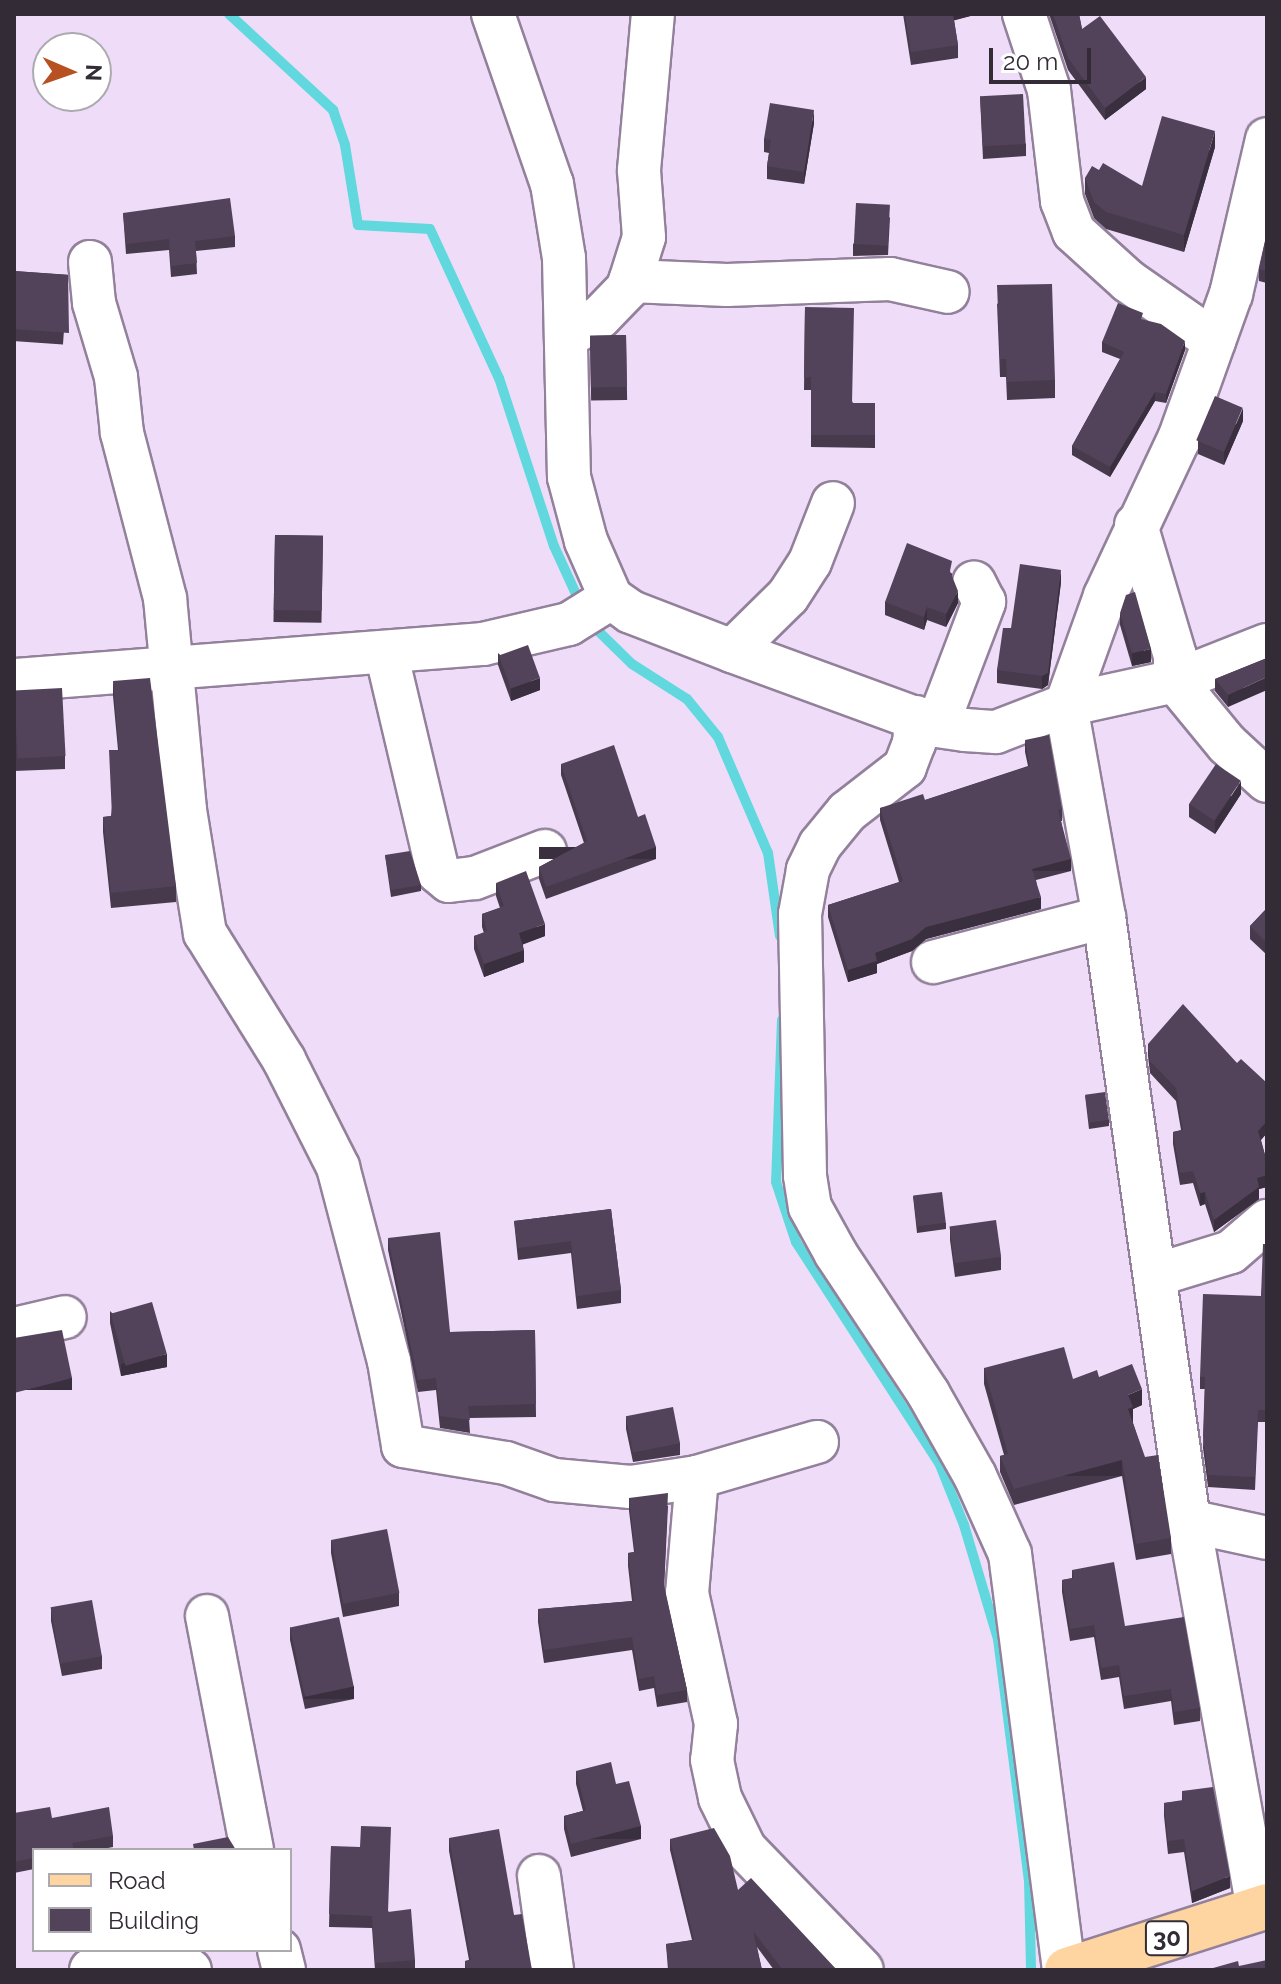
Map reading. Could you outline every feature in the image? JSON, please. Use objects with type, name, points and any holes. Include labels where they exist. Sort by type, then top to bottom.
[{"type":"main road","name":"30","points":[[1065,1970],[1262,1908]]},
{"type":"street","points":[[493,14],[552,184],[568,336],[564,407],[569,477],[586,541],[592,610]]},
{"type":"street","points":[[568,336],[600,317],[630,281],[644,237],[639,170],[653,14]]},
{"type":"street","points":[[1024,14],[1049,90],[1062,201],[1074,232],[1128,281],[1214,341]]},
{"type":"street","points":[[1262,1908],[1189,1521],[1156,1275],[1134,1154],[1104,917],[1066,705],[1136,525],[1179,439],[1231,294],[1267,150]]},
{"type":"street","points":[[90,262],[94,303],[116,377],[122,433],[165,598],[185,810],[205,933],[284,1060],[338,1167],[389,1361],[403,1446],[506,1463],[554,1480],[631,1487],[697,1477],[817,1442]]},
{"type":"street","points":[[630,281],[727,285],[890,279],[948,292]]},
{"type":"street","points":[[732,651],[788,596],[810,562],[833,503]]},
{"type":"street","points":[[1136,525],[1175,656],[1175,681],[1227,744],[1267,781]]},
{"type":"street","points":[[974,582],[984,602],[905,767],[847,812],[820,845],[808,870],[800,914],[805,1176],[810,1207],[836,1254],[928,1393],[975,1476],[1010,1554],[1065,1970]]},
{"type":"street","points":[[14,680],[483,644],[592,610],[631,612],[926,722],[996,732],[1066,705],[1175,681],[1267,645]]},
{"type":"street","points":[[386,652],[438,872],[449,881],[475,878],[545,851]]},
{"type":"street","points":[[933,962],[1104,917]]},
{"type":"street","points":[[1156,1275],[1231,1252],[1267,1221]]},
{"type":"street","points":[[14,1329],[65,1317]]},
{"type":"street","points":[[697,1477],[687,1593],[716,1724],[712,1760],[720,1798],[745,1849],[862,1970]]},
{"type":"street","points":[[1189,1521],[1267,1538]]},
{"type":"street","points":[[207,1616],[252,1848]]},
{"type":"street","points":[[539,1876],[552,1970]]},
{"type":"street","points":[[91,1970],[190,1970]]},
{"type":"building","points":[[905,14],[953,14],[958,45],[911,52]]},
{"type":"building","points":[[1053,14],[1079,14],[1082,29],[1100,16],[1146,77],[1105,108],[1068,58]]},
{"type":"building","points":[[1023,94],[1026,144],[983,146],[980,96]]},
{"type":"building","points":[[770,103],[814,110],[804,172],[767,166],[771,140],[764,139]]},
{"type":"building","points":[[1162,116],[1215,131],[1184,235],[1106,212],[1094,202],[1085,178],[1092,166],[1099,170],[1103,163],[1142,186]]},
{"type":"building","points":[[230,198],[235,236],[195,241],[197,263],[171,266],[169,239],[126,244],[123,213]]},
{"type":"building","points":[[856,203],[890,205],[888,246],[854,244]]},
{"type":"building","points":[[1267,233],[1267,271],[1259,269]]},
{"type":"building","points":[[14,271],[68,275],[69,333],[14,329]]},
{"type":"building","points":[[1052,284],[1055,380],[1007,382],[1006,359],[1000,359],[997,285]]},
{"type":"building","points":[[1118,303],[1143,313],[1141,319],[1161,324],[1185,341],[1166,394],[1155,392],[1110,467],[1072,446],[1124,352],[1102,342]]},
{"type":"building","points":[[805,307],[854,308],[852,403],[875,403],[875,435],[811,435],[811,377],[804,378]]},
{"type":"building","points":[[626,335],[627,387],[591,388],[590,336]]},
{"type":"building","points":[[1215,396],[1243,408],[1224,452],[1196,440]]},
{"type":"building","points":[[275,535],[323,536],[322,611],[274,610]]},
{"type":"building","points":[[907,543],[952,561],[950,571],[958,591],[946,614],[927,607],[924,617],[885,602]]},
{"type":"building","points":[[1020,564],[1061,570],[1048,673],[1042,676],[997,670],[1003,628],[1011,628]]},
{"type":"building","points":[[1135,592],[1151,649],[1132,653],[1120,613],[1126,595]]},
{"type":"building","points":[[528,645],[540,678],[511,688],[499,656]]},
{"type":"building","points":[[1267,658],[1267,677],[1228,695],[1215,679]]},
{"type":"building","points":[[150,678],[176,886],[111,893],[103,817],[112,816],[109,750],[119,750],[113,681]]},
{"type":"building","points":[[62,688],[66,756],[18,758],[14,691]]},
{"type":"building","points":[[1049,735],[1062,809],[1058,810],[1071,859],[1032,869],[1041,897],[926,927],[912,939],[875,953],[877,961],[848,970],[828,905],[903,881],[880,808],[923,794],[925,800],[1030,766],[1025,740]]},
{"type":"building","points":[[614,745],[638,817],[645,814],[656,847],[546,887],[539,867],[587,841],[561,764]]},
{"type":"building","points":[[1216,764],[1241,781],[1214,821],[1189,804]]},
{"type":"building","points":[[410,851],[421,885],[391,890],[385,855]]},
{"type":"building","points":[[526,871],[545,924],[519,933],[524,950],[484,964],[474,936],[487,931],[482,914],[504,906],[496,883]]},
{"type":"building","points":[[1267,908],[1267,943],[1250,926]]},
{"type":"building","points":[[1183,1004],[1237,1063],[1241,1059],[1267,1083],[1267,1121],[1258,1131],[1267,1162],[1267,1175],[1257,1178],[1259,1187],[1214,1220],[1205,1192],[1200,1193],[1193,1171],[1180,1173],[1173,1132],[1183,1130],[1176,1088],[1150,1061],[1148,1044]]},
{"type":"building","points":[[1105,1092],[1109,1120],[1089,1123],[1085,1095]]},
{"type":"building","points":[[942,1192],[946,1223],[917,1226],[913,1196]]},
{"type":"building","points":[[611,1209],[621,1290],[577,1296],[571,1241],[518,1248],[514,1221]]},
{"type":"building","points":[[996,1220],[1001,1257],[955,1263],[949,1227]]},
{"type":"building","points":[[440,1232],[450,1332],[535,1330],[536,1404],[468,1406],[470,1420],[440,1416],[436,1378],[418,1380],[388,1238]]},
{"type":"building","points":[[1263,1244],[1267,1244],[1267,1410],[1258,1410],[1255,1477],[1208,1475],[1203,1436],[1205,1377],[1200,1377],[1203,1294],[1261,1296]]},
{"type":"building","points":[[152,1302],[167,1354],[126,1366],[111,1314]]},
{"type":"building","points":[[62,1330],[72,1378],[14,1393],[14,1338]]},
{"type":"building","points":[[1064,1347],[1073,1379],[1097,1370],[1099,1377],[1132,1364],[1142,1389],[1128,1395],[1133,1407],[1128,1409],[1145,1457],[1158,1455],[1171,1538],[1136,1544],[1122,1460],[1014,1489],[1000,1456],[1008,1454],[984,1368]]},
{"type":"building","points":[[673,1407],[680,1443],[633,1452],[626,1416]]},
{"type":"building","points":[[668,1493],[664,1585],[687,1690],[657,1695],[654,1676],[639,1679],[632,1637],[544,1650],[538,1609],[634,1601],[628,1553],[635,1552],[629,1498]]},
{"type":"building","points":[[387,1529],[399,1593],[343,1604],[331,1540]]},
{"type":"building","points":[[1114,1562],[1125,1626],[1184,1617],[1200,1708],[1174,1712],[1171,1689],[1124,1696],[1119,1665],[1101,1668],[1094,1625],[1070,1629],[1062,1580],[1074,1578],[1072,1570]]},
{"type":"building","points":[[92,1600],[102,1656],[61,1663],[51,1607]]},
{"type":"building","points":[[339,1617],[354,1686],[305,1697],[290,1627]]},
{"type":"building","points":[[611,1762],[616,1784],[629,1781],[641,1826],[571,1844],[564,1816],[586,1810],[576,1771]]},
{"type":"building","points":[[1213,1787],[1230,1876],[1192,1891],[1184,1839],[1168,1841],[1164,1803],[1183,1800],[1182,1791]]},
{"type":"building","points":[[50,1807],[52,1818],[109,1807],[113,1836],[72,1843],[73,1848],[32,1848],[32,1858],[14,1862],[14,1813]]},
{"type":"building","points":[[361,1826],[391,1827],[388,1912],[411,1909],[415,1960],[375,1963],[372,1916],[329,1914],[331,1846],[360,1847]]},
{"type":"building","points":[[714,1828],[730,1856],[738,1890],[751,1878],[837,1970],[783,1970],[753,1931],[762,1970],[669,1970],[666,1944],[694,1940],[670,1839]]},
{"type":"building","points":[[499,1829],[514,1915],[522,1914],[532,1970],[467,1970],[465,1961],[471,1960],[449,1838]]},
{"type":"building","points":[[228,1837],[235,1848],[194,1848],[193,1844]]},
{"type":"building","points":[[1267,1960],[1267,1970],[1206,1970],[1238,1961],[1239,1966]]},
{"type":"waterway","points":[[229,14],[333,110],[345,145],[358,225],[430,229],[499,378],[554,546],[581,605]]},
{"type":"waterway","points":[[590,623],[632,664],[687,699],[718,737],[768,853],[780,936]]},
{"type":"waterway","points":[[782,1020],[776,1182],[796,1242],[940,1465],[964,1525],[998,1639],[1029,1880],[1031,1970]]}]
